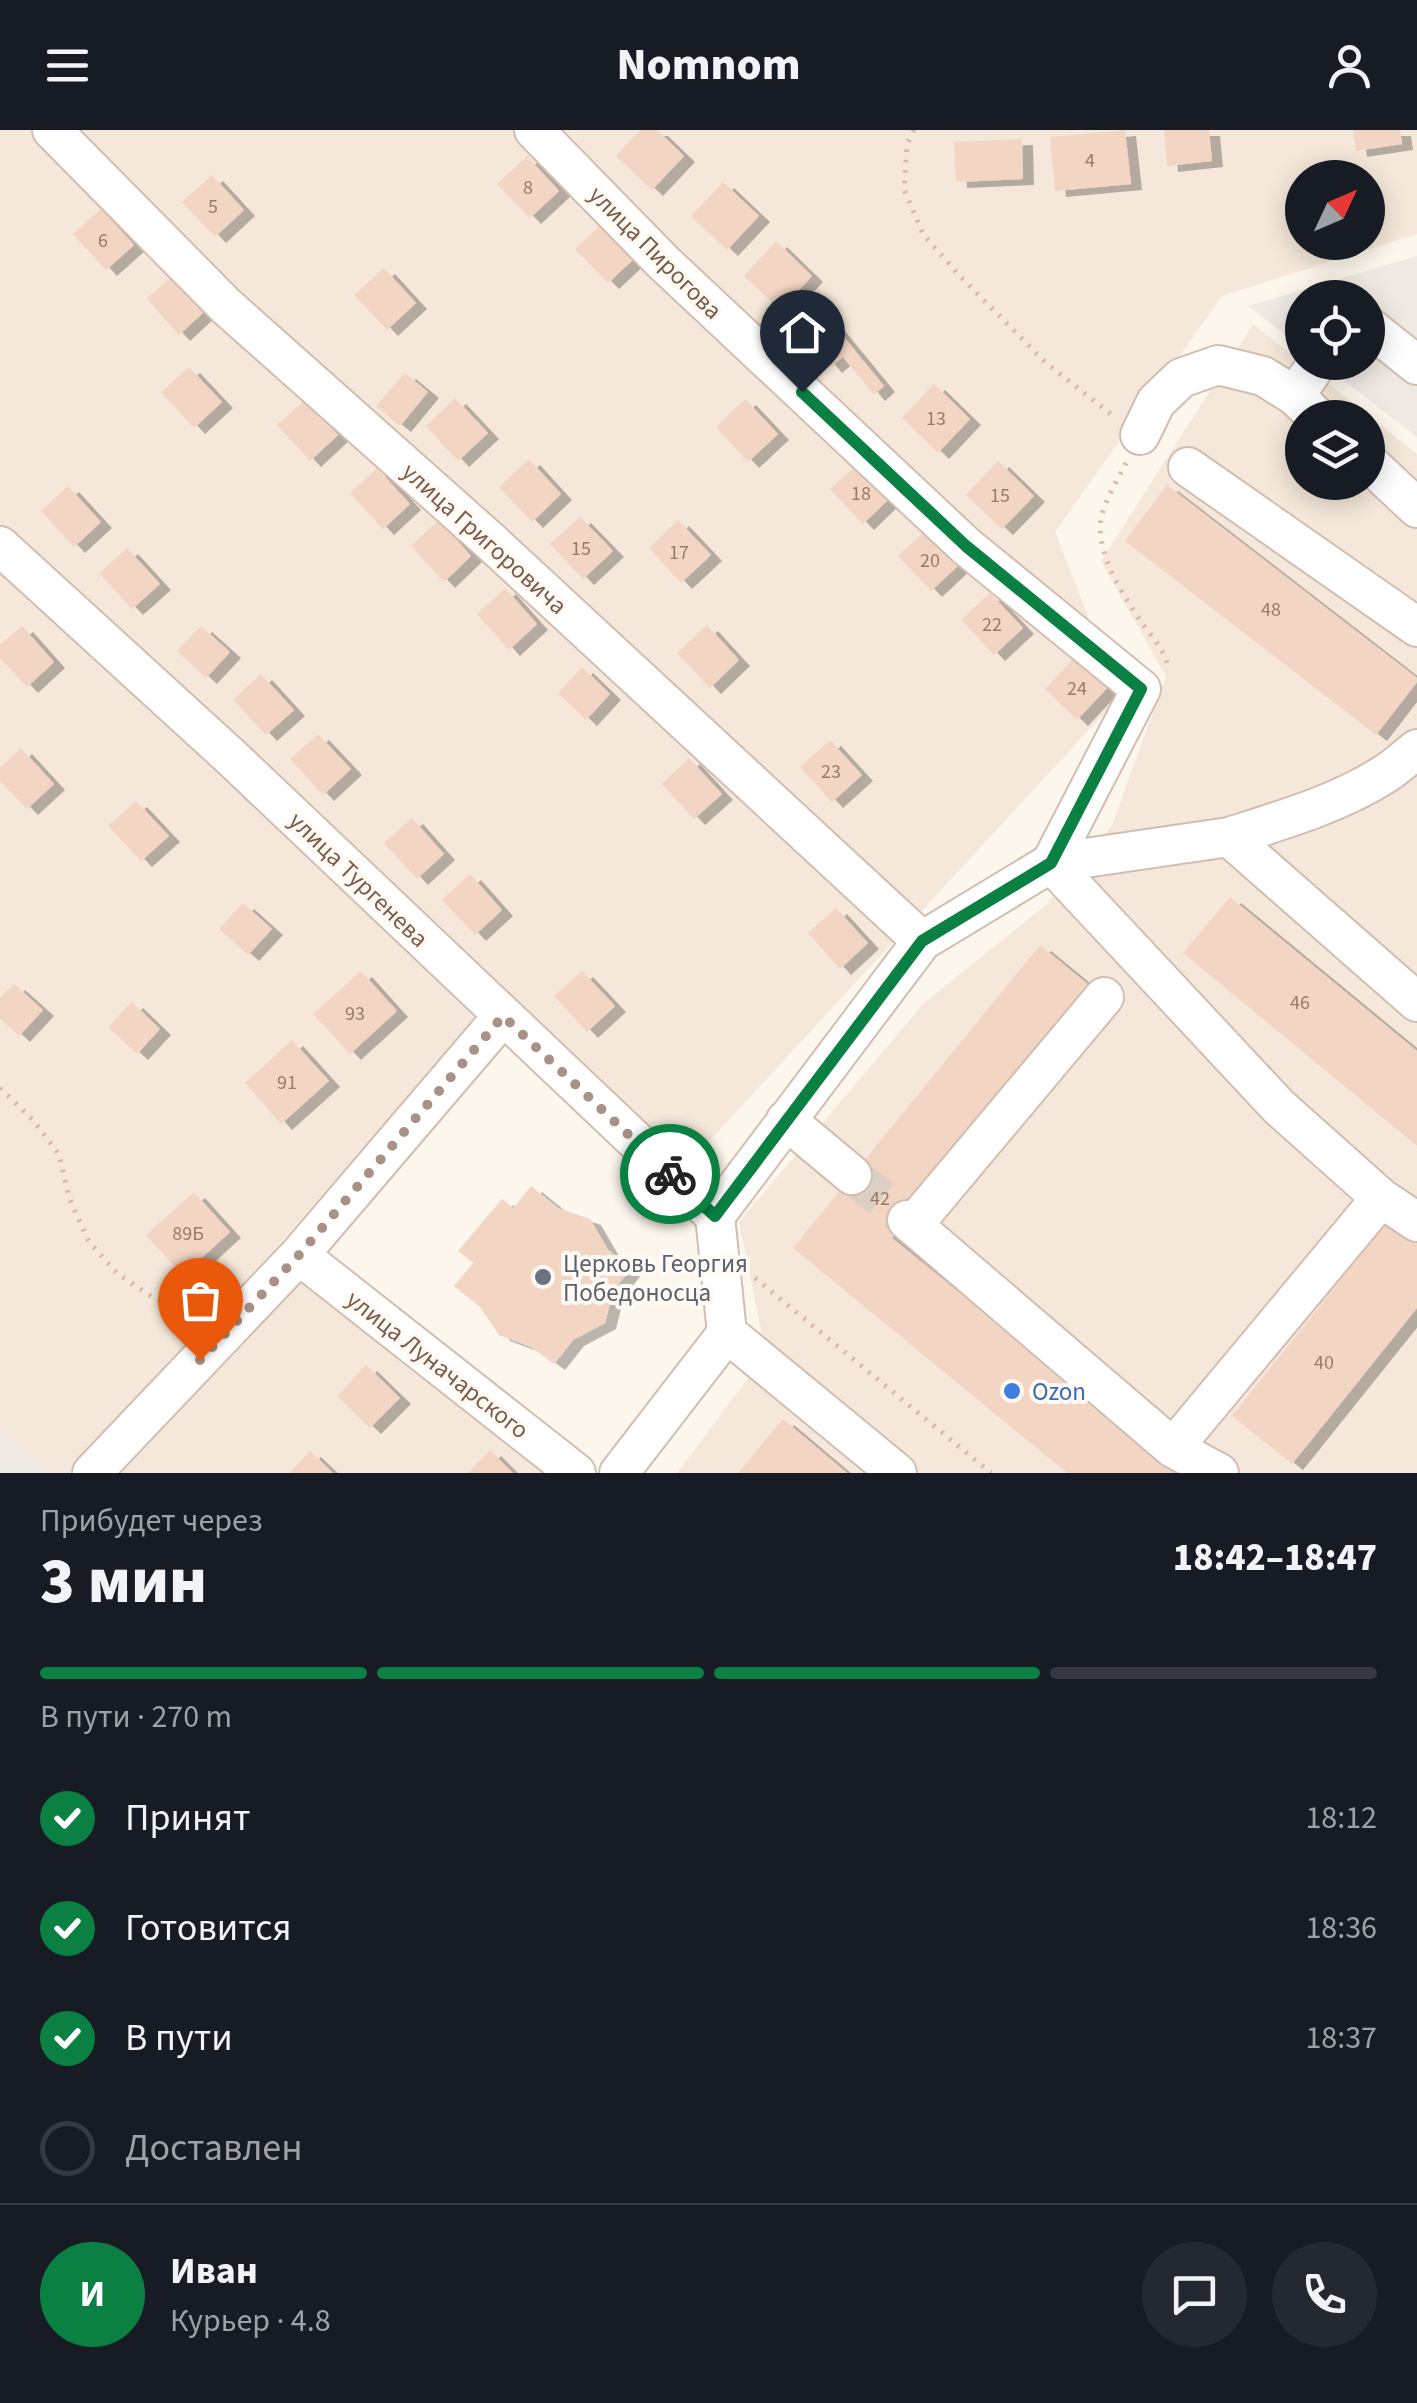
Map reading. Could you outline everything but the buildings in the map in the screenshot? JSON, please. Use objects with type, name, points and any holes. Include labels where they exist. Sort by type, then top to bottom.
[{"type":"street","name":"улица Григоровича","points":[[52,130],[226,306],[489,540],[922,941]]},
{"type":"street","name":"улица Пирогова","points":[[534,130],[664,263],[966,546],[1141,689]]},
{"type":"street","points":[[1385,340],[1417,365]]},
{"type":"street","points":[[1140,434],[1156,402],[1182,378],[1218,366],[1263,376],[1296,400]]},
{"type":"street","points":[[1188,467],[1417,627]]},
{"type":"street","points":[[1385,478],[1417,508]]},
{"type":"street","name":"улица Тургенева","points":[[0,546],[232,756],[503,1016],[716,1232]]},
{"type":"street","points":[[1051,863],[1141,689]]},
{"type":"street","points":[[619,1473],[727,1332],[716,1232],[786,1120],[922,941],[1051,863],[1230,836],[1348,794],[1385,774],[1417,749]]},
{"type":"street","points":[[1230,836],[1417,1002]]},
{"type":"street","points":[[1051,863],[1279,1107],[1380,1198],[1417,1222]]},
{"type":"street","points":[[1104,996],[910,1223],[1173,1448],[1219,1473]]},
{"type":"street","points":[[92,1473],[299,1255],[503,1016]]},
{"type":"street","points":[[786,1120],[852,1175]]},
{"type":"street","points":[[1173,1448],[1380,1198]]},
{"type":"street","name":"улица Луначарского","points":[[299,1255],[576,1473]]},
{"type":"street","points":[[727,1332],[897,1473]]},
{"type":"path","points":[[914,130],[907,144],[904,189],[922,234],[1044,362],[1140,434],[1103,511],[1099,534],[1122,590],[1162,649],[1167,663],[1141,689]]},
{"type":"path","points":[[0,1088],[33,1120],[59,1154],[69,1198],[89,1242],[118,1274],[156,1300],[226,1331]]},
{"type":"path","points":[[716,1232],[991,1473]]},
{"type":"shaded area","points":[[0,130],[1417,130],[1417,234],[1385,244],[1385,160],[1285,160],[1285,260],[1335,260],[1222,296],[1055,532],[1120,696],[689,1163],[503,988],[181,1356],[71,1473],[0,1473]]},
{"type":"shaded area","points":[[1417,256],[1417,437],[1385,412],[1385,400],[1369,400],[1343,380],[1385,380],[1385,280],[1336,280]]},
{"type":"shaded area","points":[[1285,295],[1285,335],[1248,306]]},
{"type":"shaded area","points":[[1253,324],[1285,349],[1285,380],[1324,380],[1349,400],[1285,400],[1285,500],[1385,500],[1385,429],[1417,454],[1417,1473],[677,1473],[766,1354],[739,1222],[924,1003],[1046,905],[1112,825],[1166,677],[1101,561]]},
{"type":"shaded area","points":[[301,1272],[555,1473],[119,1473]]},
{"type":"shaded area","points":[[0,1428],[52,1473],[0,1473]]},
{"type":"tunnel","points":[[852,1175],[907,1220]]},
{"type":"way so far","points":[[200,1360],[299,1255],[503,1016],[670,1174]]},
{"type":"place","name":"Церковь Георгия Победоносца","points":[[543,1277]]},
{"type":"place","name":"Ozon","points":[[1012,1391]]},
{"type":"route","points":[[670,1174],[715,1216],[922,941],[1051,863],[1141,689],[966,546],[802,392]]}]
